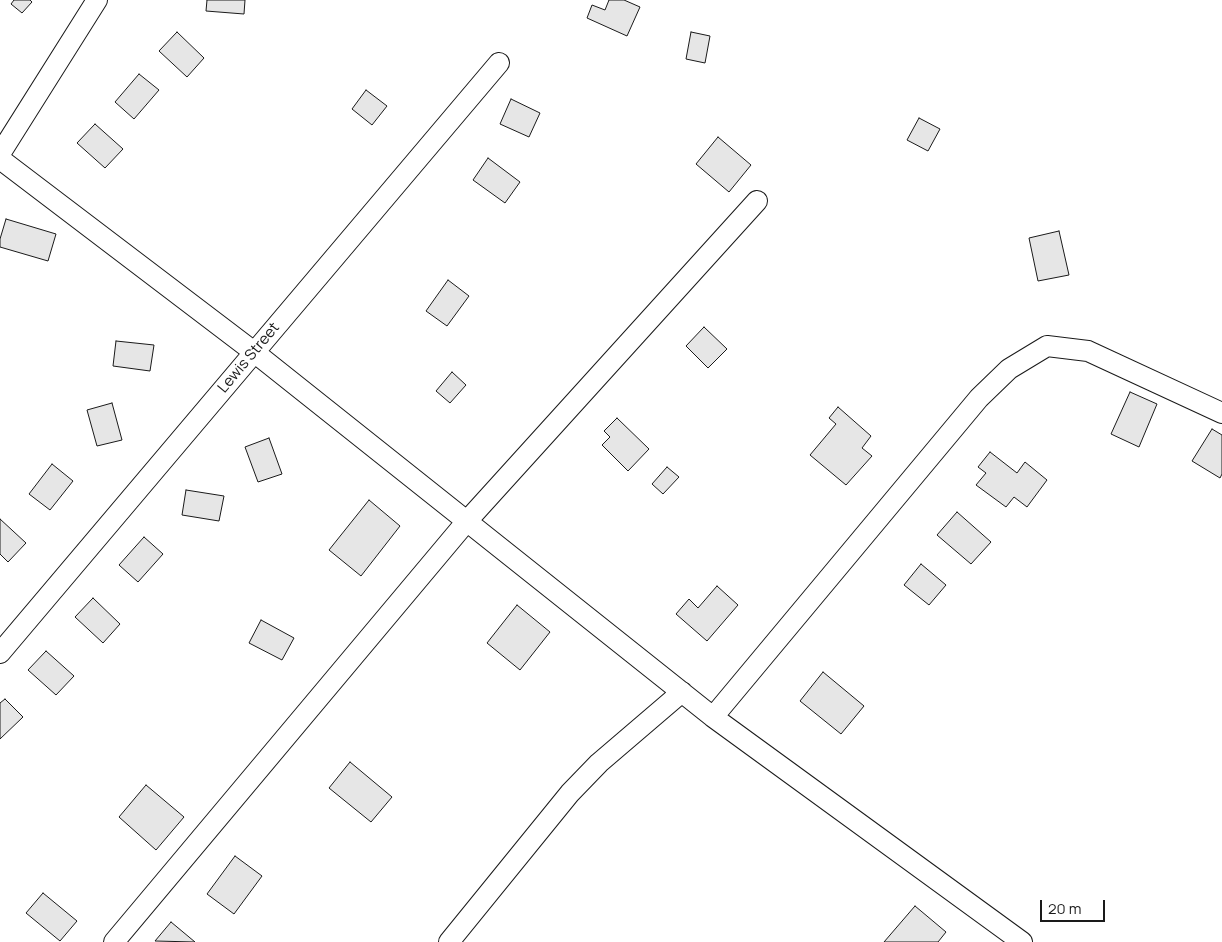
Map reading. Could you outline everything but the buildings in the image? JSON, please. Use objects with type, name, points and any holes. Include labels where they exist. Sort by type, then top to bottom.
[{"type":"street","points":[[0,154],[97,0]]},
{"type":"street","name":"Lewis Street","points":[[0,653],[499,63]]},
{"type":"street","points":[[0,159],[254,352],[714,717],[1022,942]]},
{"type":"street","points":[[114,942],[466,521],[757,201]]},
{"type":"street","points":[[714,717],[979,398],[1010,369],[1047,346],[1088,351],[1222,413]]},
{"type":"street","points":[[449,942],[570,793],[599,763],[682,692]]}]
